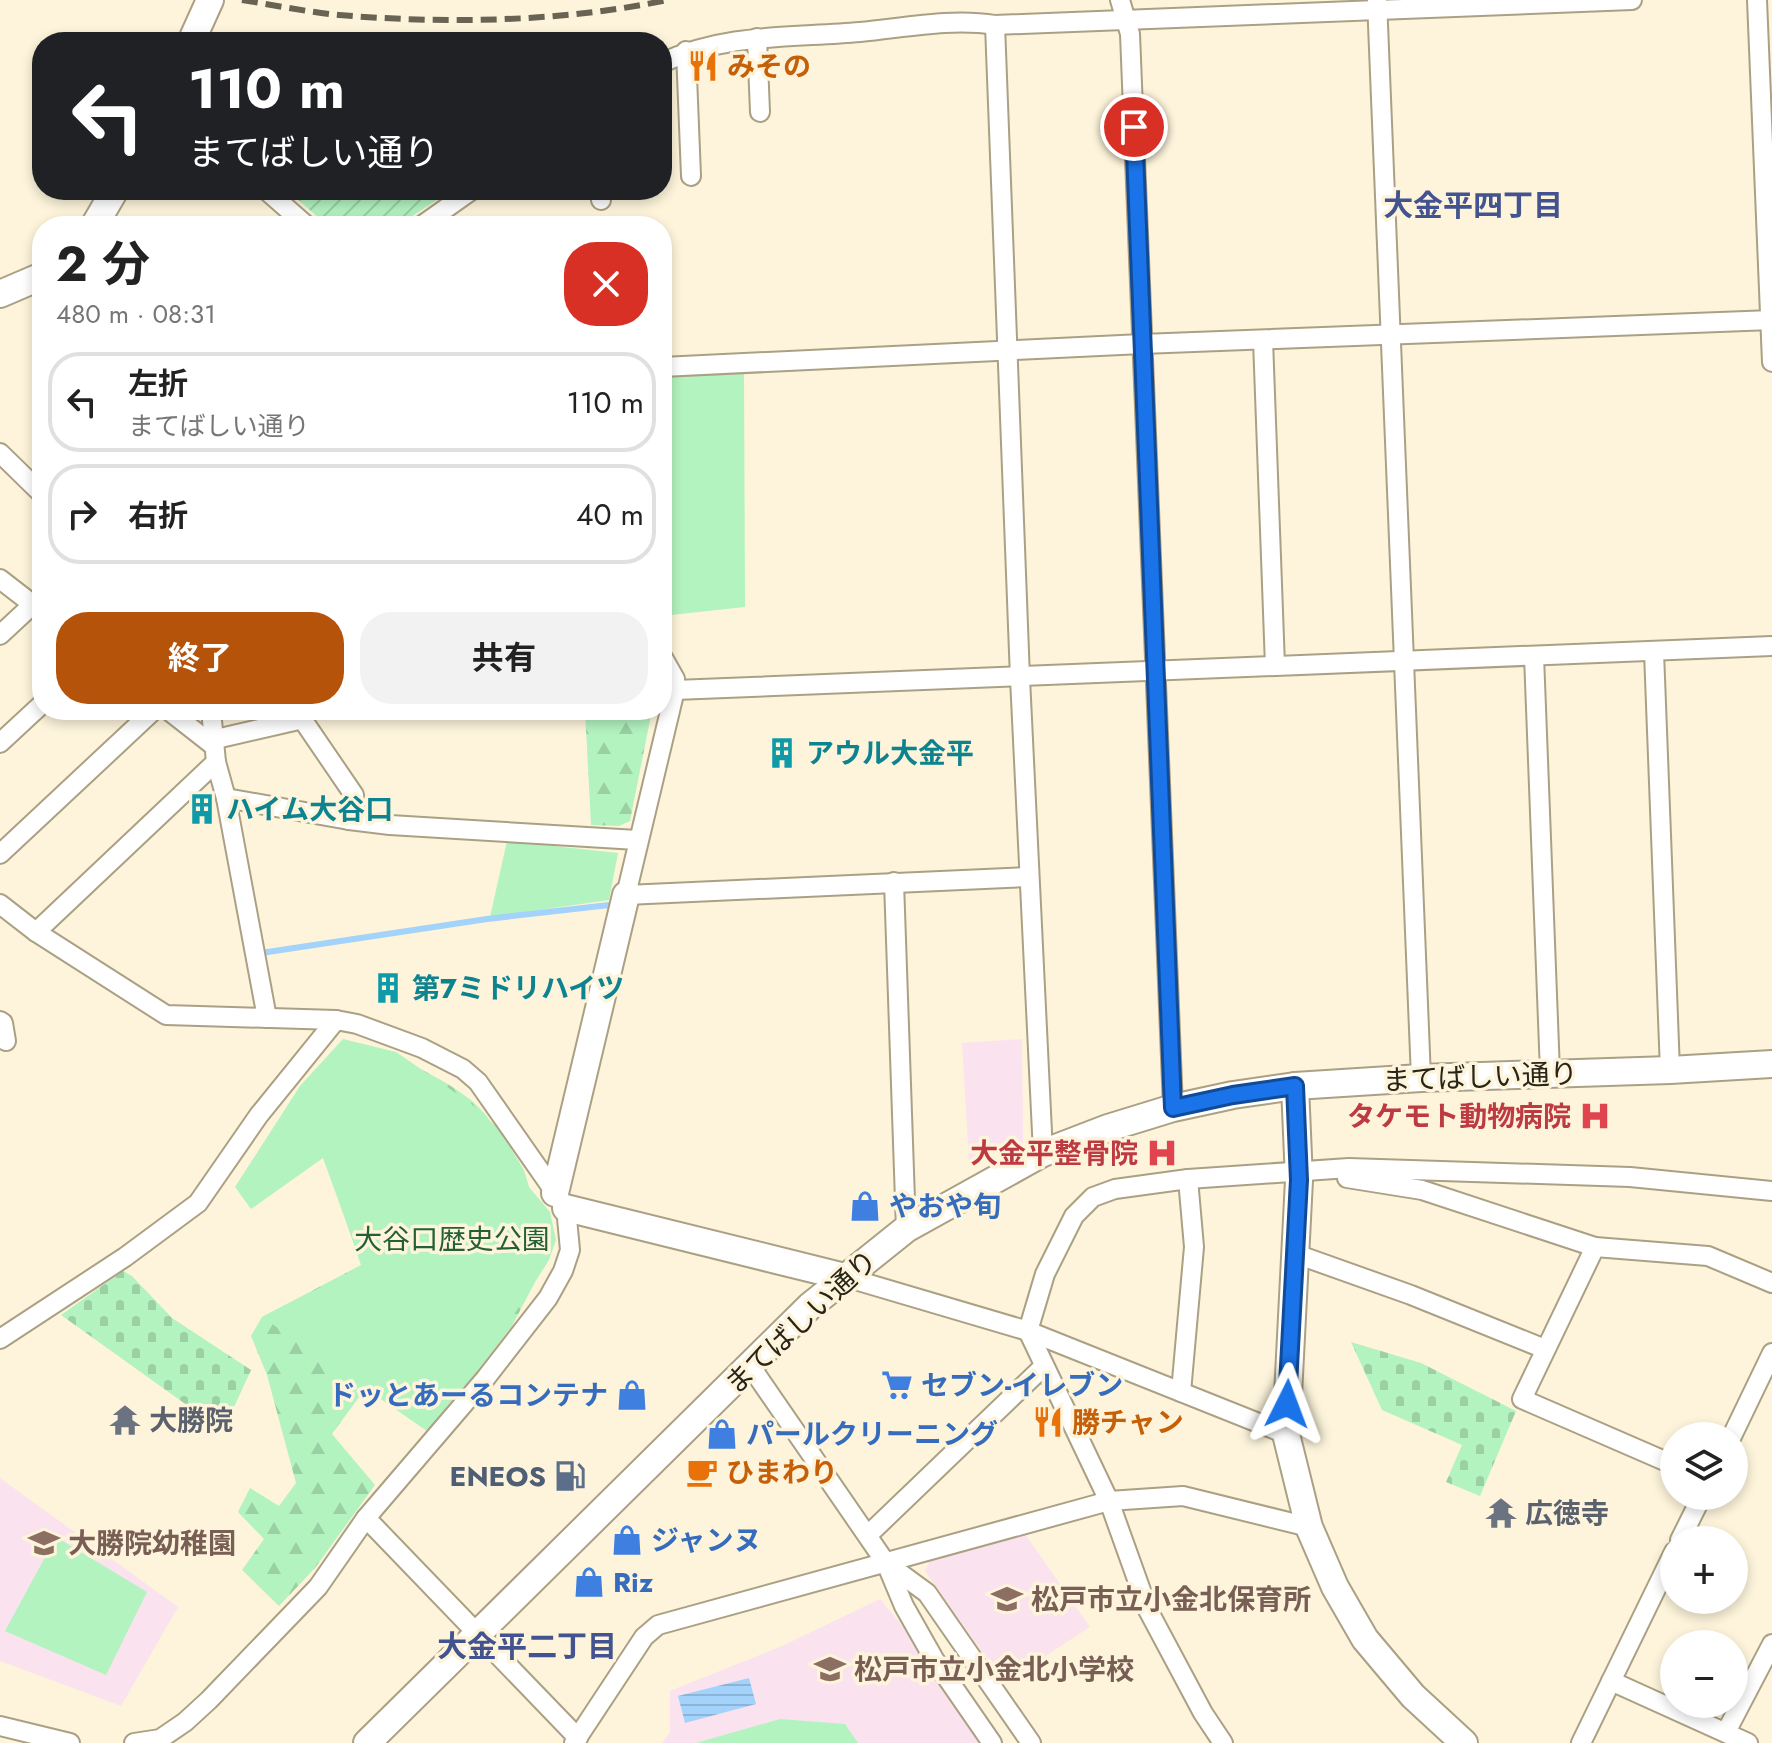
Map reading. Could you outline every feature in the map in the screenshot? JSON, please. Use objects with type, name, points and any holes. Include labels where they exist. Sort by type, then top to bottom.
[{"type":"street","points":[[196,32],[210,0]]},
{"type":"street","points":[[1120,0],[1130,34],[1173,1108]]},
{"type":"street","points":[[672,58],[686,51],[757,38],[859,32],[936,23],[995,25],[1378,5],[1632,0]]},
{"type":"street","points":[[1757,0],[1772,362]]},
{"type":"street","points":[[1378,5],[1421,1078]]},
{"type":"street","points":[[995,25],[1020,678],[1043,1153]]},
{"type":"street","points":[[757,38],[760,112]]},
{"type":"street","points":[[686,51],[691,176]]},
{"type":"street","points":[[277,200],[296,216]]},
{"type":"street","points":[[435,216],[458,200]]},
{"type":"street","points":[[0,294],[32,280]]},
{"type":"street","points":[[672,367],[1142,344],[1771,320]]},
{"type":"street","points":[[1263,340],[1275,666]]},
{"type":"street","points":[[0,453],[32,484]]},
{"type":"street","points":[[0,579],[32,600]]},
{"type":"street","points":[[0,635],[32,610]]},
{"type":"street","points":[[675,690],[1772,646]]},
{"type":"street","points":[[1654,652],[1670,1070]]},
{"type":"street","points":[[1534,656],[1550,1073]]},
{"type":"street","points":[[672,674],[675,679],[672,702]]},
{"type":"street","points":[[0,743],[32,713]]},
{"type":"street","points":[[0,854],[143,720]]},
{"type":"street","points":[[180,720],[215,749]]},
{"type":"street","points":[[212,720],[267,1018]]},
{"type":"street","points":[[36,932],[215,749],[288,720]]},
{"type":"street","points":[[303,720],[354,795],[355,807],[349,820]]},
{"type":"street","points":[[560,1200],[637,840],[667,720]]},
{"type":"street","points":[[226,798],[349,820],[637,840]]},
{"type":"street","points":[[626,895],[1029,877]]},
{"type":"street","points":[[894,882],[906,1229]]},
{"type":"street","points":[[0,904],[36,932],[166,1015],[336,1020],[357,1024],[422,1048],[463,1069],[478,1082],[498,1108],[560,1200],[570,1250],[548,1298],[485,1379],[366,1518],[318,1587],[209,1700],[162,1741],[134,1743]]},
{"type":"street","points":[[0,1339],[125,1257],[198,1203],[259,1115],[336,1020]]},
{"type":"street","points":[[0,1021],[6,1041],[0,1038]]},
{"type":"street","name":"まてばしい通り","points":[[367,1743],[810,1306],[906,1229],[1043,1153],[1173,1108],[1295,1086],[1772,1064]]},
{"type":"street","points":[[1295,1086],[1307,1170],[1296,1254],[1286,1434],[1309,1527],[1335,1587],[1365,1639],[1456,1741]]},
{"type":"street","points":[[1307,1170],[1422,1190],[1595,1247],[1708,1256],[1772,1283]]},
{"type":"street","points":[[1223,1743],[1203,1713],[1148,1610],[1109,1501],[1028,1331],[1045,1274],[1074,1216],[1093,1197],[1115,1189],[1188,1179],[1307,1170],[1630,1177],[1772,1191]]},
{"type":"street","points":[[1181,1392],[1194,1247],[1188,1179]]},
{"type":"street","points":[[560,1200],[845,1277],[1028,1331],[1286,1434]]},
{"type":"street","points":[[1595,1247],[1522,1399],[1660,1459]]},
{"type":"street","points":[[1296,1254],[1411,1295],[1545,1349]]},
{"type":"street","points":[[1741,1422],[1766,1384],[1772,1353]]},
{"type":"street","points":[[868,1535],[1044,1366]]},
{"type":"street","points":[[751,1367],[886,1563],[904,1606],[934,1659],[992,1743]]},
{"type":"street","points":[[366,1518],[576,1740],[644,1637],[658,1625],[1109,1501],[1183,1496],[1309,1527]]},
{"type":"street","points":[[886,1563],[927,1593],[1031,1743]]},
{"type":"street","points":[[1581,1743],[1660,1581]]},
{"type":"street","points":[[1726,1732],[1772,1644]]},
{"type":"street","points":[[1611,1681],[1748,1743]]},
{"type":"street","points":[[0,1726],[70,1743]]},
{"type":"shaded area","points":[[1022,1039],[1023,1145],[969,1162],[962,1043]]},
{"type":"shaded area","name":"大勝院幼稚園","points":[[0,1478],[178,1607],[121,1706],[0,1661]]},
{"type":"shaded area","name":"松戸市立小金北保育所","points":[[1025,1534],[1090,1627],[1004,1683],[925,1571],[930,1560]]},
{"type":"shaded area","name":"松戸市立小金北小学校","points":[[880,1599],[915,1641],[985,1743],[662,1743],[670,1732],[670,1691],[782,1646]]},
{"type":"green space","points":[[298,200],[437,200],[412,216],[317,216]]},
{"type":"green space","points":[[744,372],[745,607],[672,615],[672,375]]},
{"type":"green space","points":[[586,720],[650,720],[630,821],[619,826],[591,825]]},
{"type":"green space","points":[[507,841],[618,853],[609,900],[490,917]]},
{"type":"green space","name":"大谷口歴史公園","points":[[343,1039],[396,1052],[469,1102],[499,1129],[524,1170],[529,1187],[550,1212],[556,1240],[549,1260],[485,1360],[427,1431],[262,1317],[362,1266],[323,1158],[251,1209],[235,1187],[300,1086]]},
{"type":"green space","name":"大谷口歴史公園","points":[[395,1056],[454,1088],[484,1113],[512,1164],[545,1263],[512,1326],[476,1373],[427,1428],[365,1389],[332,1434],[375,1485],[315,1568],[279,1606],[242,1570],[264,1539],[238,1512],[250,1488],[279,1506],[296,1483],[267,1375],[251,1336],[262,1317],[361,1265],[324,1156]]},
{"type":"green space","points":[[123,1271],[132,1276],[172,1318],[251,1370],[223,1431],[61,1315]]},
{"type":"green space","points":[[1351,1342],[1421,1363],[1516,1411],[1480,1496],[1446,1482],[1462,1445],[1382,1410]]},
{"type":"green space","points":[[56,1537],[147,1592],[106,1675],[5,1631]]},
{"type":"green space","points":[[780,1719],[845,1724],[858,1743],[696,1743]]},
{"type":"water","points":[[749,1678],[756,1704],[685,1723],[678,1696]]},
{"type":"waterway","points":[[261,953],[487,919],[618,904]]},
{"type":"railway","points":[[242,0],[339,15],[421,20],[546,17],[668,0]]},
{"type":"place","name":"みその","points":[[703,66]]},
{"type":"place","name":"アウル大金平","points":[[782,753]]},
{"type":"place","name":"ハイム大谷口","points":[[202,809]]},
{"type":"place","name":"第7ミドリハイツ","points":[[388,988]]},
{"type":"place","name":"タケモト動物病院","points":[[1595,1116]]},
{"type":"place","name":"大金平整骨院","points":[[1162,1153]]},
{"type":"place","name":"やおや旬","points":[[865,1206]]},
{"type":"place","name":"セブン-イレブン","points":[[897,1385]]},
{"type":"place","name":"ドッとあーるコンテナ","points":[[632,1395]]},
{"type":"place","name":"大勝院","points":[[125,1420]]},
{"type":"place","name":"勝チャン","points":[[1048,1422]]},
{"type":"place","name":"パールクリーニング","points":[[722,1434]]},
{"type":"place","name":"ひまわり","points":[[702,1472]]},
{"type":"place","name":"ENEOS","points":[[570,1476]]},
{"type":"place","name":"広徳寺","points":[[1501,1513]]},
{"type":"place","name":"ジャンヌ","points":[[627,1540]]},
{"type":"place","name":"大勝院幼稚園","points":[[44,1543]]},
{"type":"place","name":"Riz","points":[[589,1582]]},
{"type":"place","name":"松戸市立小金北保育所","points":[[1007,1599]]},
{"type":"place","name":"松戸市立小金北小学校","points":[[830,1669]]},
{"type":"district","name":"大金平四丁目","points":[[1473,205]]},
{"type":"district","name":"大金平二丁目","points":[[527,1646]]},
{"type":"route","points":[[1134,127],[1173,1108],[1295,1086],[1299,1180],[1287,1404]]}]
